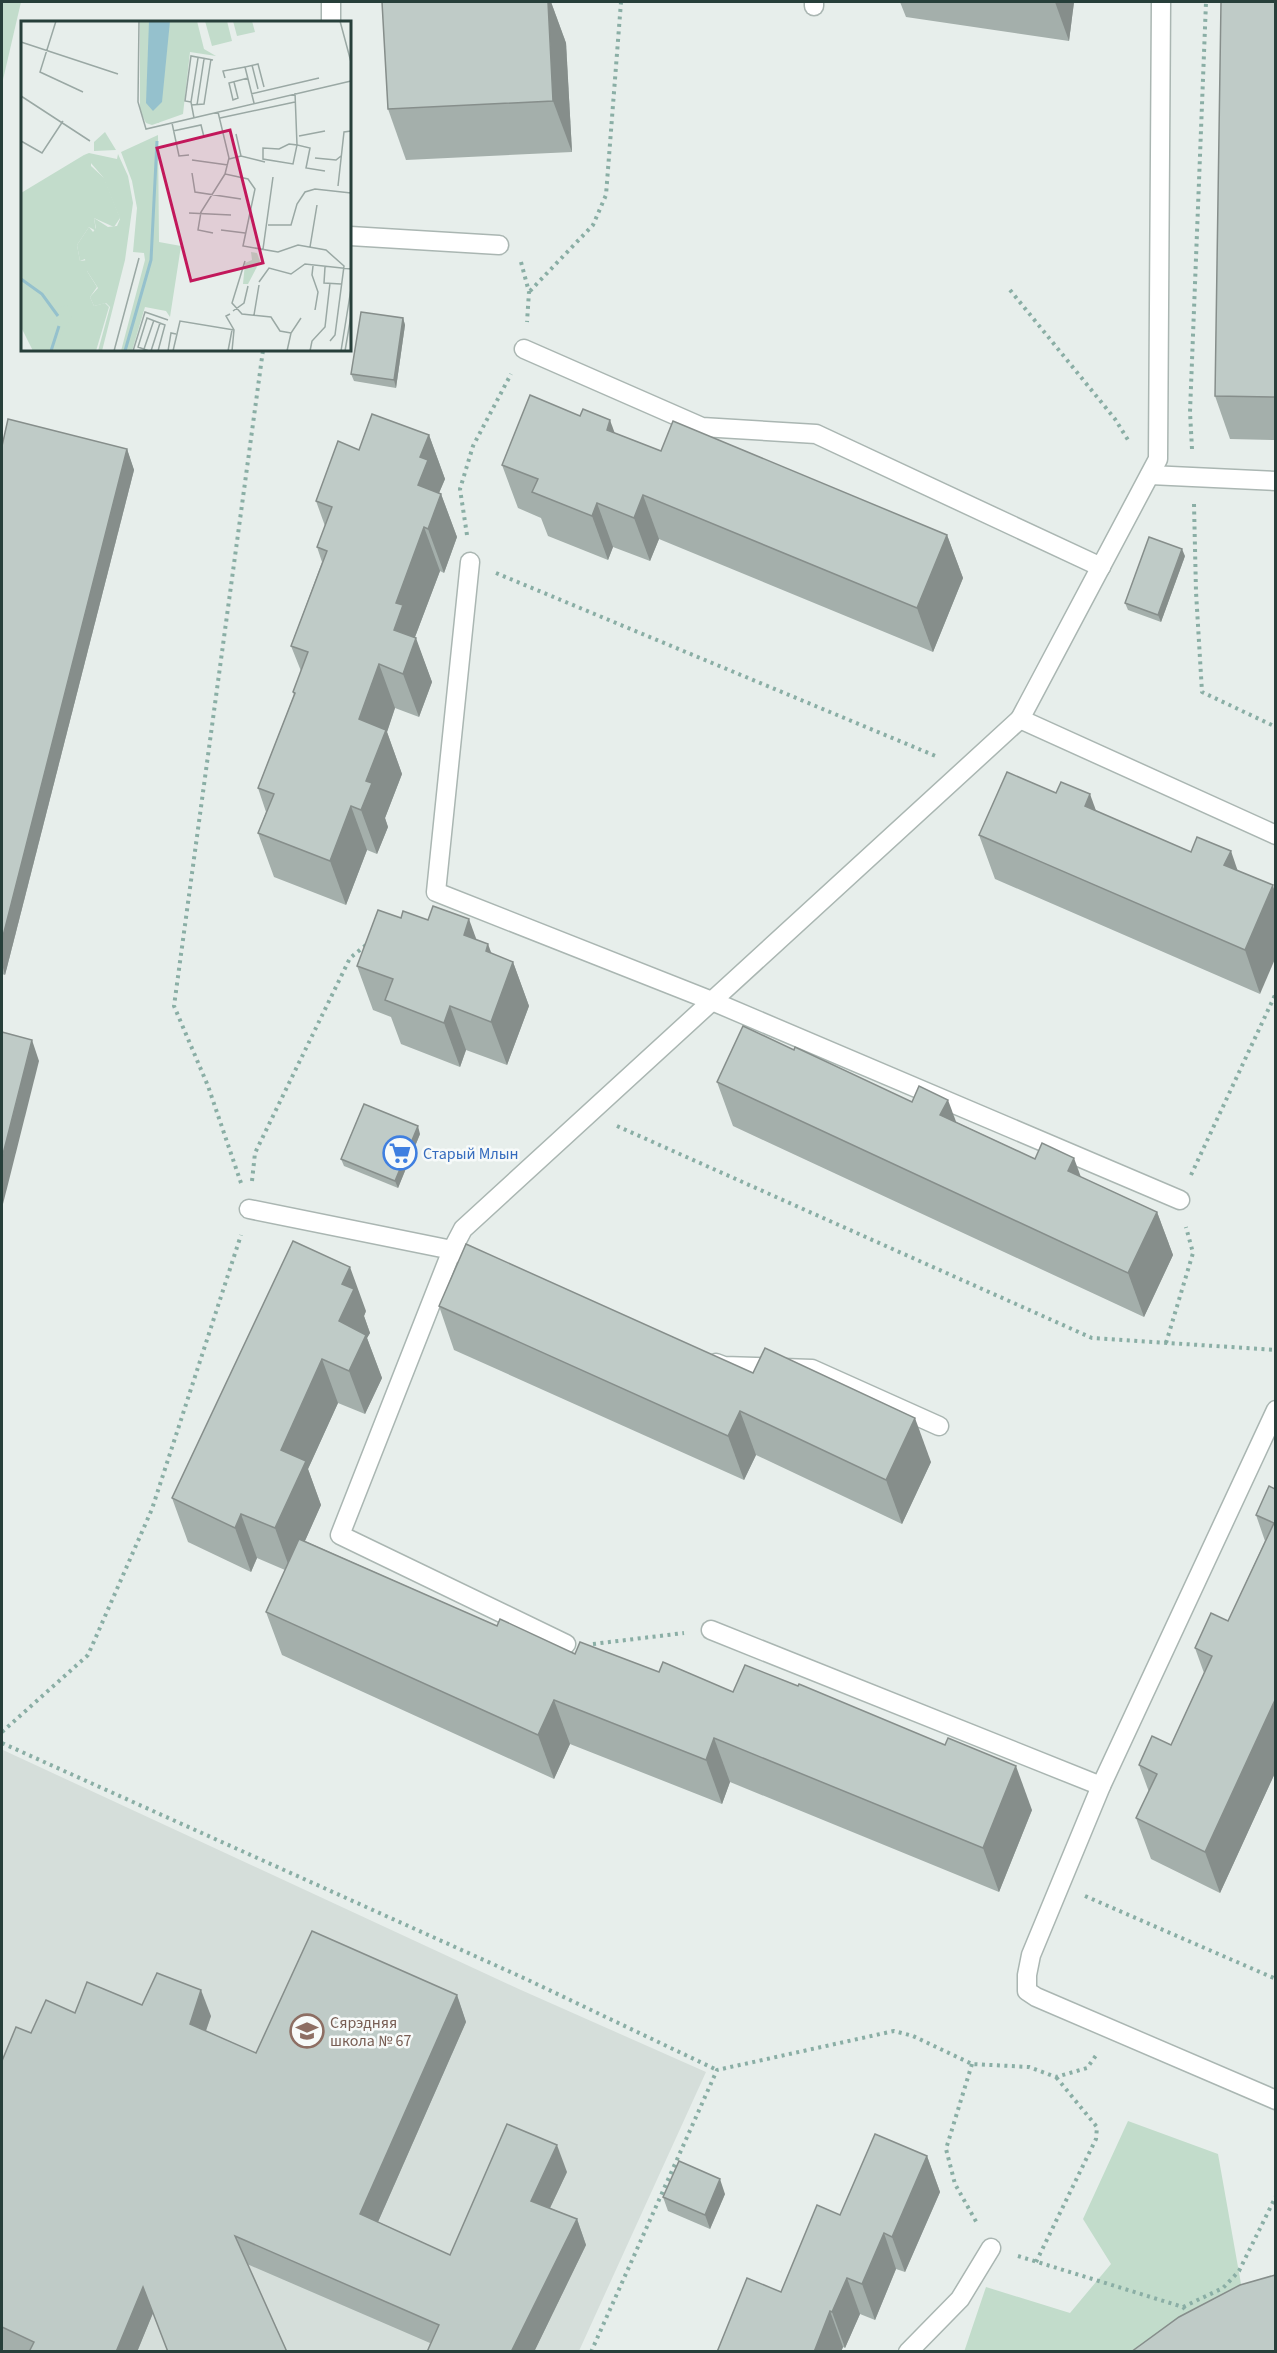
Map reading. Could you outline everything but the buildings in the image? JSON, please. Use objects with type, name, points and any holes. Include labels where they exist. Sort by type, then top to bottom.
[{"type":"lane","points":[[331,2],[331,21]]},
{"type":"lane","points":[[566,1644],[340,1535],[452,1250],[463,1229],[1020,719],[1158,459],[1161,2]]},
{"type":"lane","points":[[351,236],[498,245]]},
{"type":"lane","points":[[524,349],[702,427],[816,434],[1101,567]]},
{"type":"lane","points":[[1150,475],[1275,481]]},
{"type":"lane","points":[[470,562],[436,892],[712,1001],[1180,1200]]},
{"type":"lane","points":[[1020,719],[1275,835]]},
{"type":"lane","points":[[249,1209],[452,1250],[474,1259]]},
{"type":"lane","points":[[703,1357],[724,1366],[812,1369],[939,1426]]},
{"type":"lane","points":[[1275,1410],[1101,1786],[1031,1955],[1027,1975],[1027,1991],[1055,2006],[1275,2100]]},
{"type":"lane","points":[[711,1630],[1101,1786]]},
{"type":"lane","points":[[908,2352],[960,2300],[991,2248]]},
{"type":"path","points":[[529,292],[593,225],[606,195],[621,2]]},
{"type":"path","points":[[1206,2],[1190,412],[1202,692],[1275,727]]},
{"type":"path","points":[[498,245],[521,263],[529,292],[524,349],[473,446],[460,489],[470,562],[966,769]]},
{"type":"path","points":[[1010,290],[1115,419],[1150,475]]},
{"type":"path","points":[[249,1209],[208,1086],[174,1006],[263,351]]},
{"type":"path","points":[[2,1732],[88,1655],[152,1509],[249,1209],[255,1153],[350,958],[367,945]]},
{"type":"path","points":[[1166,1343],[1193,1253],[1180,1200],[1275,993]]},
{"type":"path","points":[[589,1114],[1092,1338],[1275,1350]]},
{"type":"path","points":[[588,1644],[711,1630]]},
{"type":"path","points":[[2,1743],[526,1979],[717,2070],[894,2031],[914,2036],[972,2064],[1029,2067],[1056,2077],[1097,2127],[1096,2139],[1036,2262]]},
{"type":"path","points":[[1060,1885],[1275,1979]]},
{"type":"path","points":[[1056,2077],[1086,2068],[1114,2030]]},
{"type":"path","points":[[972,2064],[946,2149],[955,2184],[991,2248],[1183,2307],[1198,2323]]},
{"type":"path","points":[[591,2352],[717,2070]]},
{"type":"path","points":[[1183,2307],[1223,2288],[1239,2271],[1275,2196]]},
{"type":"shaded area","name":"Сярэдняя школа № 67","points":[[3,1750],[521,1990],[706,2072],[579,2351],[2,2352]]},
{"type":"green space","points":[[2,2],[21,2],[2,84]]},
{"type":"green space","points":[[1128,2121],[1218,2154],[1246,2312],[1182,2351],[964,2352],[986,2287],[1070,2313],[1111,2264],[1083,2219]]},
{"type":"place","name":"Старый Млын","points":[[400,1153]]},
{"type":"place","name":"Сярэдняя школа № 67","points":[[307,2031]]}]
